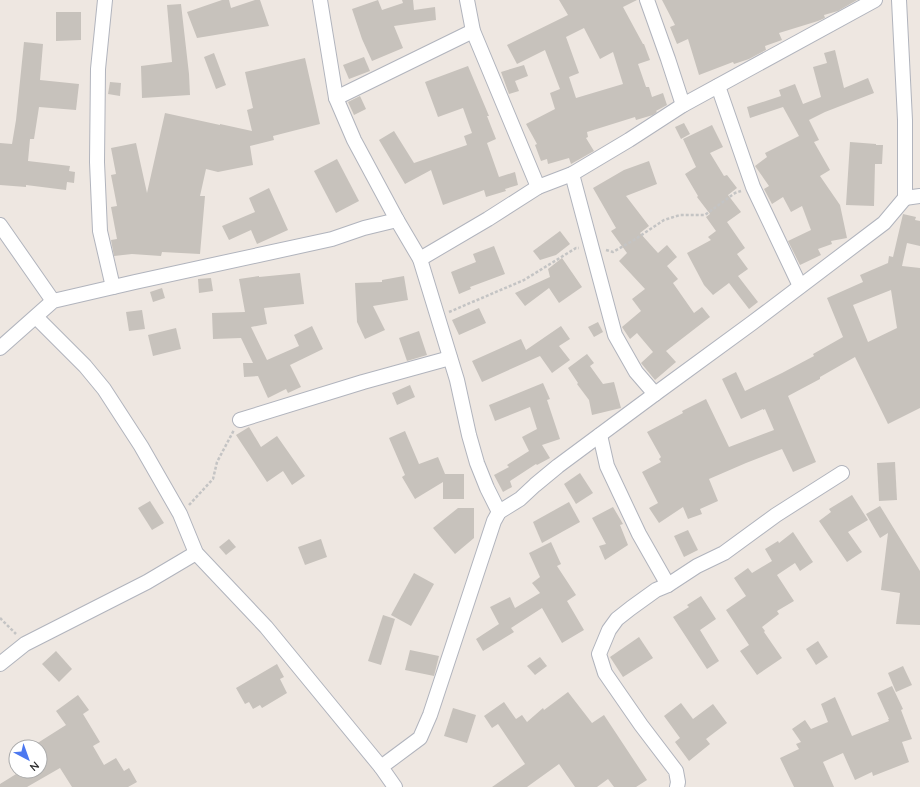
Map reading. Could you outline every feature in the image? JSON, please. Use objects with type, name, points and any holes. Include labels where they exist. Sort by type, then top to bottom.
[{"type":"street","points":[[105,0],[98,69],[96,162],[100,231],[113,287]]},
{"type":"street","points":[[320,0],[336,98],[354,140],[420,259],[457,380],[477,463],[486,488],[499,512]]},
{"type":"street","points":[[467,0],[473,31],[538,187]]},
{"type":"street","points":[[647,0],[683,105]]},
{"type":"street","points":[[420,259],[488,219],[538,187],[572,174],[629,140],[683,105],[874,0]]},
{"type":"street","points":[[381,767],[420,738],[428,721],[494,521],[499,512],[520,499],[535,485],[600,435],[884,223],[905,198],[905,120],[899,0]]},
{"type":"street","points":[[336,98],[473,31]]},
{"type":"street","points":[[718,86],[753,187],[800,286]]},
{"type":"street","points":[[572,174],[615,335],[636,372],[655,394]]},
{"type":"street","points":[[905,198],[920,196]]},
{"type":"street","points":[[0,348],[53,301],[332,239],[364,228],[397,220]]},
{"type":"street","points":[[0,225],[53,301]]},
{"type":"street","points":[[36,317],[85,366],[104,389],[141,446],[180,514],[196,553],[266,627],[396,787]]},
{"type":"street","points":[[240,420],[363,382],[450,358]]},
{"type":"street","points":[[600,435],[607,466],[639,534],[668,585]]},
{"type":"street","points":[[677,787],[678,782],[676,771],[641,725],[605,673],[598,654],[609,630],[617,619],[656,590],[668,585],[696,566],[724,552],[776,515],[842,473]]},
{"type":"street","points":[[0,664],[25,644],[147,582],[196,553]]},
{"type":"path","points":[[438,316],[524,280],[576,248],[592,247],[613,252],[664,220],[680,215],[705,215],[735,194],[753,187]]},
{"type":"path","points":[[180,514],[213,480],[217,462],[240,420]]},
{"type":"path","points":[[0,618],[25,644]]},
{"type":"building","points":[[222,0],[229,0],[231,8],[255,0],[260,0],[269,26],[197,38],[187,12]]},
{"type":"building","points":[[378,0],[382,10],[403,3],[402,0],[413,0],[414,10],[435,7],[436,20],[394,26],[403,48],[372,61],[362,39],[352,9]]},
{"type":"building","points":[[559,0],[637,0],[623,7],[644,44],[650,60],[638,64],[646,87],[649,87],[652,97],[663,93],[667,105],[656,111],[657,112],[653,115],[636,120],[635,117],[587,132],[588,137],[586,138],[594,151],[571,164],[569,158],[548,164],[547,159],[541,161],[535,145],[537,144],[526,124],[555,109],[550,93],[560,89],[545,50],[517,64],[507,45],[568,15]],"holes":[[[584,28],[600,59],[613,52],[623,84],[576,98],[569,77],[579,73],[566,37]]]},
{"type":"building","points":[[662,0],[857,0],[838,11],[824,15],[825,18],[818,21],[779,33],[782,40],[765,46],[766,50],[749,59],[734,64],[733,62],[699,75],[688,39],[677,44],[670,27],[675,25]]},
{"type":"building","points":[[181,4],[190,95],[142,98],[141,66],[172,62],[167,5]]},
{"type":"building","points":[[56,12],[81,12],[81,40],[56,41]]},
{"type":"building","points":[[24,42],[43,44],[40,80],[79,84],[76,110],[39,107],[34,139],[30,139],[28,161],[70,166],[69,171],[75,172],[74,183],[67,182],[66,190],[26,185],[26,187],[0,185],[0,143],[12,144]]},
{"type":"building","points":[[835,50],[844,88],[868,78],[874,93],[825,112],[809,120],[819,140],[814,142],[830,170],[820,176],[840,205],[847,238],[831,241],[832,244],[818,249],[821,255],[800,265],[788,241],[811,230],[802,206],[791,212],[783,197],[772,204],[764,189],[769,186],[755,166],[767,157],[765,153],[799,136],[783,107],[750,118],[747,107],[781,96],[779,90],[795,84],[803,104],[821,97],[813,67],[827,63],[824,53]]},
{"type":"building","points":[[214,53],[226,85],[216,89],[204,57]]},
{"type":"building","points":[[364,57],[370,71],[349,79],[343,65]]},
{"type":"building","points":[[305,58],[320,124],[273,136],[274,140],[250,146],[253,165],[218,172],[206,169],[200,196],[205,196],[200,254],[162,252],[161,256],[132,254],[114,256],[111,240],[117,239],[111,207],[117,206],[111,175],[116,174],[111,148],[136,143],[147,193],[165,113],[252,131],[247,110],[253,108],[245,72]]},
{"type":"building","points":[[524,65],[528,76],[515,81],[519,91],[509,94],[501,72]]},
{"type":"building","points":[[468,66],[489,116],[487,116],[496,139],[487,143],[499,177],[515,172],[518,185],[505,189],[506,191],[486,197],[484,190],[443,205],[431,170],[405,184],[379,140],[394,131],[414,163],[467,145],[464,136],[472,133],[463,108],[438,117],[425,82]]},
{"type":"building","points":[[110,82],[121,83],[120,96],[108,94]]},
{"type":"building","points":[[360,96],[366,109],[354,115],[348,102]]},
{"type":"building","points":[[684,123],[690,134],[681,139],[675,127]]},
{"type":"building","points":[[712,125],[723,147],[710,153],[724,176],[727,175],[737,188],[728,195],[741,212],[727,222],[745,248],[737,254],[748,269],[738,276],[758,302],[749,309],[729,283],[713,295],[704,285],[687,253],[711,240],[708,237],[716,231],[706,217],[710,214],[697,197],[698,196],[685,174],[696,167],[683,139]]},
{"type":"building","points":[[850,142],[883,145],[882,164],[875,164],[874,206],[846,205]]},
{"type":"building","points":[[337,159],[359,201],[336,213],[314,171]]},
{"type":"building","points":[[649,161],[657,184],[626,196],[649,226],[640,233],[658,253],[667,245],[677,257],[667,266],[678,279],[673,283],[694,313],[702,307],[710,317],[666,351],[676,362],[655,380],[641,363],[653,352],[637,333],[630,339],[622,327],[641,311],[632,299],[645,289],[619,261],[627,253],[611,231],[616,228],[593,188],[624,170]]},
{"type":"building","points":[[269,188],[288,230],[257,244],[251,230],[229,240],[222,226],[255,212],[249,198]]},
{"type":"building","points":[[903,214],[916,217],[915,220],[920,221],[920,246],[907,243],[902,266],[920,268],[920,408],[888,424],[855,357],[820,377],[820,379],[788,396],[816,462],[793,472],[782,449],[709,479],[718,501],[700,509],[702,514],[688,519],[683,507],[659,523],[649,508],[658,503],[642,472],[661,462],[659,459],[661,457],[647,432],[683,413],[682,411],[706,399],[729,447],[774,430],[765,409],[741,419],[722,379],[736,372],[745,391],[814,356],[813,354],[843,337],[827,298],[863,282],[860,275],[888,263],[889,256],[893,257]],"holes":[[[891,290],[897,328],[868,342],[853,305]]]},
{"type":"building","points":[[560,231],[570,244],[556,255],[540,260],[533,251]]},
{"type":"building","points":[[494,246],[505,274],[470,287],[471,289],[459,294],[451,272],[476,262],[473,254]]},
{"type":"building","points":[[562,258],[582,287],[559,303],[549,288],[525,306],[515,293],[550,277],[548,269]]},
{"type":"building","points":[[300,273],[304,304],[264,308],[267,324],[251,327],[267,360],[299,346],[294,335],[312,326],[323,349],[290,365],[301,387],[288,393],[286,389],[268,398],[258,376],[244,377],[243,363],[253,363],[241,338],[213,339],[212,313],[245,312],[239,279]]},
{"type":"building","points":[[404,276],[408,300],[373,306],[385,330],[365,339],[357,322],[355,283],[382,282],[382,280]]},
{"type":"building","points":[[211,278],[213,291],[199,293],[198,279]]},
{"type":"building","points":[[162,288],[165,298],[153,302],[150,292]]},
{"type":"building","points":[[479,308],[486,323],[459,335],[452,320]]},
{"type":"building","points":[[142,310],[145,329],[129,331],[126,312]]},
{"type":"building","points":[[598,322],[603,332],[594,337],[588,327]]},
{"type":"building","points":[[561,326],[570,339],[559,346],[570,360],[552,373],[540,356],[482,382],[472,361],[521,339],[526,350]]},
{"type":"building","points":[[176,328],[181,349],[153,356],[148,335]]},
{"type":"building","points":[[419,331],[427,355],[407,361],[399,338]]},
{"type":"building","points":[[587,354],[594,363],[590,366],[603,384],[614,382],[621,408],[592,415],[589,400],[577,384],[578,383],[568,368]]},
{"type":"building","points":[[543,383],[550,399],[547,400],[560,439],[542,445],[550,458],[537,465],[536,464],[510,481],[512,487],[503,492],[494,475],[509,467],[507,465],[529,451],[522,437],[537,429],[530,407],[495,421],[489,405]]},
{"type":"building","points":[[410,385],[415,397],[397,405],[392,393]]},
{"type":"building","points":[[249,427],[261,447],[277,436],[305,476],[292,485],[283,471],[267,482],[236,435]]},
{"type":"building","points":[[405,431],[419,464],[438,457],[445,474],[464,474],[464,499],[443,499],[443,482],[415,499],[402,477],[405,475],[389,438]]},
{"type":"building","points":[[895,462],[897,500],[879,501],[877,463]]},
{"type":"building","points":[[580,473],[593,493],[576,504],[564,484]]},
{"type":"building","points":[[852,495],[868,520],[848,532],[862,552],[847,562],[819,521],[831,512],[829,509]]},
{"type":"building","points":[[150,501],[164,523],[152,530],[138,508]]},
{"type":"building","points":[[569,502],[580,522],[542,543],[533,522]]},
{"type":"building","points":[[880,506],[920,571],[920,625],[896,624],[900,593],[881,590],[888,533],[880,538],[866,514]]},
{"type":"building","points":[[613,507],[623,524],[620,525],[628,545],[605,560],[599,546],[606,544],[592,518]]},
{"type":"building","points":[[458,508],[474,508],[474,538],[455,554],[433,528]]},
{"type":"building","points":[[688,530],[698,550],[684,557],[674,536]]},
{"type":"building","points":[[793,532],[813,562],[800,571],[795,563],[777,575],[794,601],[777,611],[779,614],[762,627],[782,658],[757,675],[740,651],[749,645],[726,610],[746,596],[734,578],[748,568],[752,573],[772,561],[765,549],[778,541],[779,543]]},
{"type":"building","points":[[229,539],[236,547],[226,555],[219,547]]},
{"type":"building","points":[[321,539],[327,557],[305,565],[298,547]]},
{"type":"building","points":[[551,542],[561,564],[557,566],[576,595],[567,601],[584,630],[562,643],[542,608],[511,628],[514,632],[483,651],[476,639],[499,624],[490,607],[510,597],[515,608],[540,593],[532,583],[540,577],[529,553]]},
{"type":"building","points":[[414,573],[434,584],[411,626],[391,615]]},
{"type":"building","points":[[701,596],[716,619],[700,630],[719,661],[707,669],[673,617],[689,607],[687,605]]},
{"type":"building","points":[[383,615],[395,619],[381,665],[368,661]]},
{"type":"building","points":[[639,637],[653,658],[623,677],[610,657]]},
{"type":"building","points":[[818,641],[828,657],[816,665],[806,649]]},
{"type":"building","points":[[410,650],[439,656],[434,676],[405,670]]},
{"type":"building","points":[[56,651],[72,669],[59,682],[42,664]]},
{"type":"building","points":[[540,657],[547,666],[535,675],[527,666]]},
{"type":"building","points":[[277,664],[284,677],[280,679],[287,693],[262,708],[260,705],[253,709],[249,702],[245,704],[236,688]]},
{"type":"building","points":[[903,666],[912,685],[896,692],[888,673]]},
{"type":"building","points":[[892,686],[903,709],[901,710],[912,739],[902,742],[909,762],[873,776],[872,772],[855,780],[843,753],[823,762],[834,787],[794,787],[780,758],[799,749],[796,744],[801,742],[792,729],[805,720],[811,729],[828,722],[821,704],[835,697],[852,736],[889,721],[877,693]]},
{"type":"building","points":[[568,692],[592,723],[604,715],[647,780],[636,787],[614,787],[608,779],[597,787],[575,787],[559,764],[527,787],[492,787],[525,764],[498,724],[492,728],[484,716],[504,702],[516,719],[522,715],[527,722],[543,708],[544,710]]},
{"type":"building","points":[[78,695],[89,710],[83,714],[100,742],[93,746],[104,765],[116,758],[124,771],[129,768],[137,782],[128,787],[72,787],[60,768],[48,775],[48,739],[44,739],[66,725],[56,711]]},
{"type":"building","points":[[681,703],[693,719],[713,704],[727,723],[706,739],[710,744],[689,761],[675,742],[680,738],[664,716]]},
{"type":"building","points":[[453,708],[476,715],[467,743],[444,736]]},
{"type":"building","points":[[8,779],[41,779],[27,787],[0,787],[0,784]]}]
